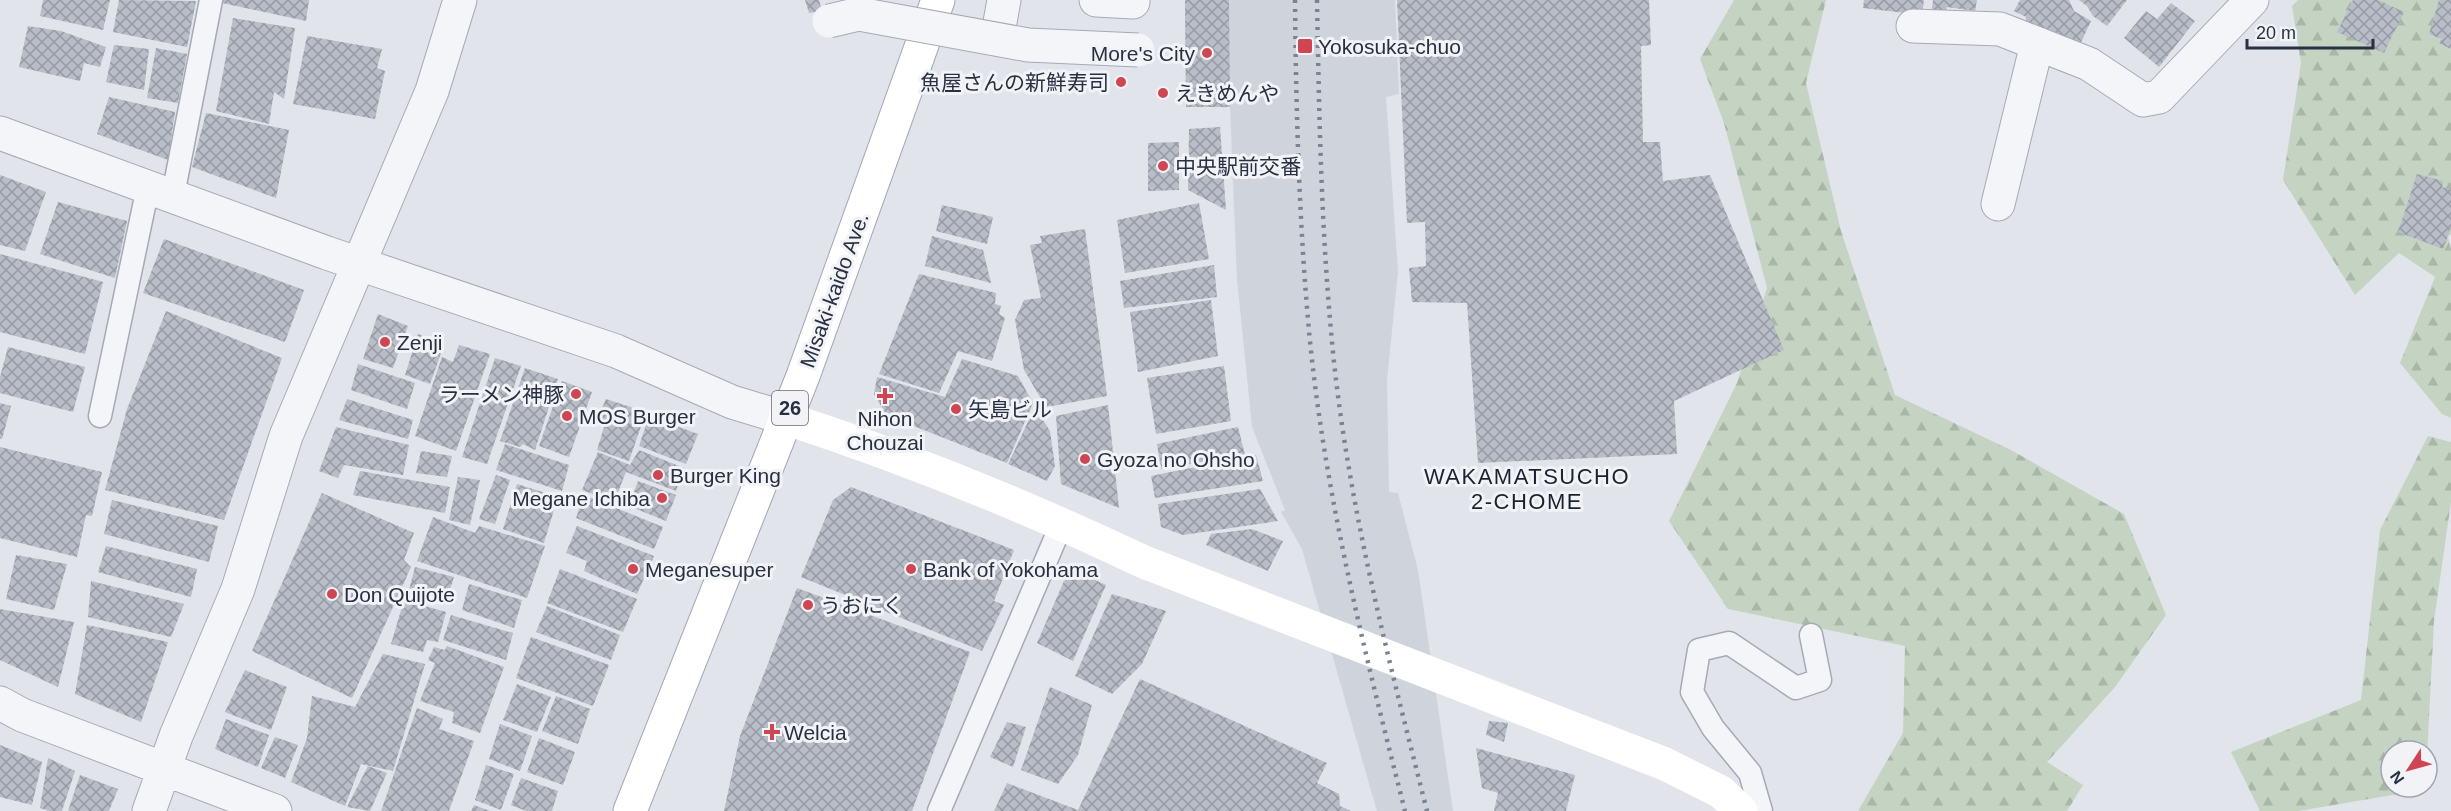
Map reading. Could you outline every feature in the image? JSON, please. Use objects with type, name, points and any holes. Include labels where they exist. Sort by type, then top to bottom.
[{"type":"street","points":[[149,811],[176,736],[238,589],[286,436],[432,91],[460,0]]},
{"type":"street","name":"Misaki-kaido Ave.","points":[[630,811],[807,365],[938,0]]},
{"type":"street","points":[[997,39],[1004,0]]},
{"type":"street","points":[[1096,0],[1133,2]]},
{"type":"street","points":[[1913,26],[2000,29],[2090,64],[2144,100],[2159,97],[2252,0]]},
{"type":"street","points":[[852,12],[1028,45],[1138,50]]},
{"type":"street","points":[[1998,204],[2037,44]]},
{"type":"street","points":[[0,133],[359,264],[616,351],[732,402],[838,436],[1062,523],[1144,562],[1665,764],[1721,792],[1741,811]]},
{"type":"street","points":[[0,704],[22,715],[275,811]]},
{"type":"lane","points":[[100,416],[211,0]]},
{"type":"lane","points":[[939,811],[1062,523]]},
{"type":"lane","points":[[1761,811],[1750,772],[1713,728],[1692,692],[1699,650],[1729,644],[1796,688],[1820,680],[1811,635]]},
{"type":"shaded area","points":[[1185,0],[1395,0],[1399,94],[1386,97],[1398,272],[1387,380],[1389,492],[1398,493],[1418,570],[1453,811],[1377,811],[1376,808],[1302,549],[1281,512],[1285,510],[1252,427],[1237,279],[1230,107],[1186,107]]},
{"type":"green space","points":[[1734,0],[1826,0],[1806,83],[1841,231],[1895,395],[2011,450],[2124,514],[2166,615],[2115,687],[2047,762],[2083,785],[2067,811],[1858,811],[1903,733],[1905,646],[1728,609],[1669,521],[1737,383],[1767,288],[1724,123],[1700,59]]},
{"type":"green space","points":[[2298,0],[2451,0],[2451,234],[2448,237],[2451,249],[2451,418],[2442,414],[2400,363],[2435,277],[2399,253],[2355,295],[2283,180],[2301,63],[2292,6]]},
{"type":"green space","points":[[2428,436],[2451,442],[2451,502],[2434,621],[2428,739],[2379,739],[2379,797],[2299,811],[2260,811],[2231,752],[2361,700],[2380,530]]},
{"type":"building","points":[[43,0],[110,0],[103,30],[40,16]]},
{"type":"building","points":[[119,0],[196,1],[187,47],[113,32]]},
{"type":"building","points":[[222,0],[309,0],[306,21],[222,3]]},
{"type":"building","points":[[805,0],[819,0],[822,11],[809,13]]},
{"type":"building","name":"More's City","points":[[1185,0],[1229,0],[1230,107],[1186,107]]},
{"type":"building","points":[[1397,0],[1649,0],[1651,45],[1641,46],[1643,142],[1660,142],[1663,181],[1710,175],[1784,350],[1674,401],[1677,454],[1478,463],[1467,303],[1412,302],[1409,268],[1426,266],[1425,222],[1407,223]]},
{"type":"building","points":[[1864,0],[1924,0],[1922,15],[1863,8]]},
{"type":"building","points":[[1933,0],[1977,0],[1975,11],[1947,7],[1943,19],[1931,16]]},
{"type":"building","points":[[2020,0],[2069,0],[2074,11],[2091,21],[2078,49],[2026,23],[2026,17],[2014,11]]},
{"type":"building","points":[[2079,0],[2127,0],[2107,26],[2093,16],[2087,6]]},
{"type":"building","points":[[2353,0],[2378,0],[2404,12],[2384,53],[2337,32]]},
{"type":"building","points":[[2439,0],[2451,0],[2451,49],[2439,43],[2442,39],[2429,34]]},
{"type":"building","points":[[2171,3],[2195,21],[2159,67],[2124,38],[2146,11],[2157,19]]},
{"type":"building","points":[[233,18],[295,28],[284,99],[274,92],[269,124],[216,111]]},
{"type":"building","points":[[28,26],[61,31],[106,47],[100,67],[84,63],[80,81],[19,67]]},
{"type":"building","points":[[307,36],[382,49],[377,68],[385,71],[375,119],[293,104]]},
{"type":"building","points":[[114,45],[149,49],[144,90],[106,82]]},
{"type":"building","points":[[156,48],[187,54],[178,103],[147,98]]},
{"type":"building","points":[[109,97],[175,112],[168,160],[97,134]]},
{"type":"building","points":[[206,113],[289,130],[276,198],[192,167]]},
{"type":"building","points":[[1220,127],[1226,210],[1188,190],[1189,129]]},
{"type":"building","name":"中央駅前交番","points":[[1179,142],[1179,190],[1148,191],[1148,143]]},
{"type":"building","points":[[2417,174],[2443,181],[2442,187],[2451,190],[2451,228],[2443,249],[2398,232]]},
{"type":"building","points":[[0,175],[46,192],[25,251],[0,245]]},
{"type":"building","points":[[58,202],[127,221],[115,278],[40,254]]},
{"type":"building","points":[[1199,203],[1209,259],[1125,273],[1117,220]]},
{"type":"building","points":[[942,205],[993,217],[987,244],[936,231]]},
{"type":"building","points":[[1085,229],[1107,396],[1046,407],[1024,370],[1015,320],[1024,300],[1041,298],[1030,245],[1042,243],[1040,236]]},
{"type":"building","points":[[932,236],[983,250],[991,283],[925,266]]},
{"type":"building","points":[[164,239],[304,290],[285,342],[143,293]]},
{"type":"building","points":[[0,254],[103,282],[85,354],[0,332]]},
{"type":"building","points":[[1214,265],[1217,297],[1124,308],[1120,281]]},
{"type":"building","points":[[919,274],[996,293],[995,304],[1001,306],[999,314],[1005,318],[992,361],[958,351],[939,393],[879,374]]},
{"type":"building","points":[[1211,300],[1218,356],[1138,372],[1130,312]]},
{"type":"building","points":[[166,311],[282,358],[224,520],[105,490],[127,409]]},
{"type":"building","points":[[378,314],[408,326],[393,368],[363,359]]},
{"type":"building","points":[[418,334],[444,345],[430,384],[405,375]]},
{"type":"building","points":[[459,345],[490,354],[456,451],[415,436],[442,357],[453,362]]},
{"type":"building","points":[[8,347],[85,367],[73,412],[0,393],[0,377]]},
{"type":"building","points":[[495,358],[521,366],[487,464],[462,457]]},
{"type":"building","name":"矢島ビル","points":[[962,359],[1018,376],[1033,403],[1007,463],[886,415],[874,394],[877,377],[945,397]]},
{"type":"building","points":[[358,364],[415,383],[407,409],[351,390]]},
{"type":"building","points":[[1224,366],[1231,421],[1156,434],[1147,378]]},
{"type":"building","points":[[525,368],[558,379],[535,450],[523,444],[520,447],[500,441]]},
{"type":"building","points":[[562,381],[592,392],[569,457],[539,446]]},
{"type":"building","points":[[347,399],[413,420],[408,439],[339,420]]},
{"type":"building","points":[[606,399],[646,412],[629,461],[597,450],[605,424],[596,422]]},
{"type":"building","points":[[0,403],[11,406],[2,439],[0,439]]},
{"type":"building","points":[[1108,405],[1119,508],[1061,484],[1056,416]]},
{"type":"building","points":[[1035,407],[1050,431],[1055,466],[1047,481],[1008,464]]},
{"type":"building","points":[[649,416],[698,434],[686,464],[639,446]]},
{"type":"building","points":[[336,427],[409,445],[403,475],[344,465],[338,478],[319,471]]},
{"type":"building","points":[[1238,427],[1245,455],[1161,469],[1157,444]]},
{"type":"building","points":[[505,444],[569,465],[562,491],[496,470]]},
{"type":"building","points":[[0,447],[102,472],[92,516],[86,515],[77,557],[0,538]]},
{"type":"building","points":[[639,450],[684,468],[676,491],[626,472],[614,502],[582,490],[598,452],[630,465]]},
{"type":"building","points":[[421,451],[452,456],[447,477],[416,473]]},
{"type":"building","points":[[1256,455],[1263,481],[1155,498],[1151,476]]},
{"type":"building","points":[[360,471],[450,487],[445,513],[353,495]]},
{"type":"building","points":[[496,475],[510,480],[495,524],[479,519]]},
{"type":"building","points":[[458,477],[480,480],[470,525],[449,520]]},
{"type":"building","points":[[638,481],[676,495],[666,521],[629,506]]},
{"type":"building","points":[[517,484],[558,497],[544,543],[503,529]]},
{"type":"building","points":[[851,487],[1014,550],[994,601],[1004,605],[982,651],[801,577],[833,500]]},
{"type":"building","points":[[1260,489],[1278,521],[1183,535],[1161,527],[1158,504]]},
{"type":"building","points":[[322,493],[414,533],[404,560],[411,567],[352,698],[252,651]]},
{"type":"building","points":[[584,495],[663,527],[654,549],[576,518]]},
{"type":"building","points":[[112,500],[218,526],[209,562],[104,534]]},
{"type":"building","points":[[433,517],[475,533],[479,526],[545,546],[527,598],[417,561]]},
{"type":"building","points":[[577,526],[654,556],[637,594],[584,571],[587,561],[566,553]]},
{"type":"building","points":[[1252,529],[1283,541],[1268,571],[1206,545],[1211,534]]},
{"type":"building","points":[[106,546],[197,569],[191,597],[98,572]]},
{"type":"building","points":[[16,555],[67,564],[54,610],[6,599]]},
{"type":"building","points":[[415,567],[454,577],[445,605],[408,594]]},
{"type":"building","points":[[560,569],[637,599],[623,632],[547,603]]},
{"type":"building","points":[[1077,572],[1106,585],[1073,661],[1037,643],[1064,581]]},
{"type":"building","points":[[91,581],[184,604],[171,637],[88,617]]},
{"type":"building","points":[[469,584],[522,600],[514,628],[462,610]]},
{"type":"building","points":[[797,588],[970,652],[912,811],[724,811],[740,736]]},
{"type":"building","points":[[1112,594],[1166,611],[1142,664],[1112,694],[1075,676]]},
{"type":"building","points":[[404,600],[446,612],[438,642],[427,640],[423,652],[391,644]]},
{"type":"building","points":[[547,606],[620,635],[611,660],[536,632]]},
{"type":"building","points":[[0,609],[74,622],[58,687],[0,660]]},
{"type":"building","points":[[451,615],[513,633],[506,660],[443,640]]},
{"type":"building","points":[[87,625],[168,642],[141,722],[75,694]]},
{"type":"building","points":[[531,637],[609,665],[593,706],[516,678]]},
{"type":"building","points":[[447,646],[504,667],[480,733],[452,723],[454,712],[420,701],[435,663],[428,660],[434,647],[445,650]]},
{"type":"building","points":[[383,654],[425,664],[393,771],[361,764],[345,806],[291,782],[307,738],[312,696],[355,707]]},
{"type":"building","points":[[245,670],[287,687],[271,730],[225,712]]},
{"type":"building","points":[[1140,679],[1327,763],[1317,783],[1339,794],[1340,806],[1351,811],[994,811],[1007,783],[1078,810]]},
{"type":"building","points":[[517,684],[551,697],[537,732],[503,720]]},
{"type":"building","points":[[1050,687],[1092,705],[1078,755],[1058,784],[1021,770]]},
{"type":"building","points":[[556,696],[590,709],[578,744],[542,731]]},
{"type":"building","points":[[417,708],[443,719],[439,729],[474,741],[449,811],[381,811]]},
{"type":"building","points":[[226,719],[269,735],[258,767],[215,749]]},
{"type":"building","points":[[1489,721],[1508,723],[1504,742],[1486,735]]},
{"type":"building","points":[[1007,722],[1026,727],[1013,767],[990,757]]},
{"type":"building","points":[[500,724],[532,736],[520,771],[489,759]]},
{"type":"building","points":[[275,737],[298,745],[285,778],[261,768]]},
{"type":"building","points":[[539,738],[575,752],[563,785],[527,772]]},
{"type":"building","points":[[0,745],[42,762],[32,805],[0,797]]},
{"type":"building","points":[[1476,748],[1575,775],[1566,811],[1494,811],[1498,793],[1482,788]]},
{"type":"building","points":[[48,758],[75,771],[62,811],[40,808]]},
{"type":"building","points":[[486,765],[514,774],[501,810],[475,800]]},
{"type":"building","points":[[368,766],[387,773],[370,811],[347,807]]},
{"type":"building","points":[[80,775],[118,789],[109,811],[68,811]]},
{"type":"building","points":[[521,778],[558,791],[552,811],[526,811],[511,805]]},
{"type":"building","points":[[474,805],[490,811],[471,811]]},
{"type":"railway","points":[[1295,0],[1300,207],[1316,391],[1335,512],[1375,692],[1405,811]]},
{"type":"railway","points":[[1317,0],[1323,207],[1328,290],[1346,453],[1369,573],[1427,811]]},
{"type":"place","name":"Yokosuka-chuo","points":[[1305,46]]},
{"type":"place","name":"More's City","points":[[1207,53]]},
{"type":"place","name":"魚屋さんの新鮮寿司","points":[[1121,82]]},
{"type":"place","name":"えきめんや","points":[[1163,93]]},
{"type":"place","name":"中央駅前交番","points":[[1163,166]]},
{"type":"place","name":"Zenji","points":[[385,342]]},
{"type":"place","name":"ラーメン神豚","points":[[576,394]]},
{"type":"place","name":"Nihon Chouzai","points":[[885,396]]},
{"type":"place","name":"矢島ビル","points":[[956,409]]},
{"type":"place","name":"MOS Burger","points":[[567,416]]},
{"type":"place","name":"Gyoza no Ohsho","points":[[1085,459]]},
{"type":"place","name":"Burger King","points":[[658,475]]},
{"type":"place","name":"Megane Ichiba","points":[[662,498]]},
{"type":"place","name":"Meganesuper","points":[[633,569]]},
{"type":"place","name":"Bank of Yokohama","points":[[911,569]]},
{"type":"place","name":"Don Quijote","points":[[332,594]]},
{"type":"place","name":"うおにく","points":[[808,605]]},
{"type":"place","name":"Welcia","points":[[772,732]]},
{"type":"district","name":"WAKAMATSUCHO 2-CHOME","points":[[1527,488]]}]
